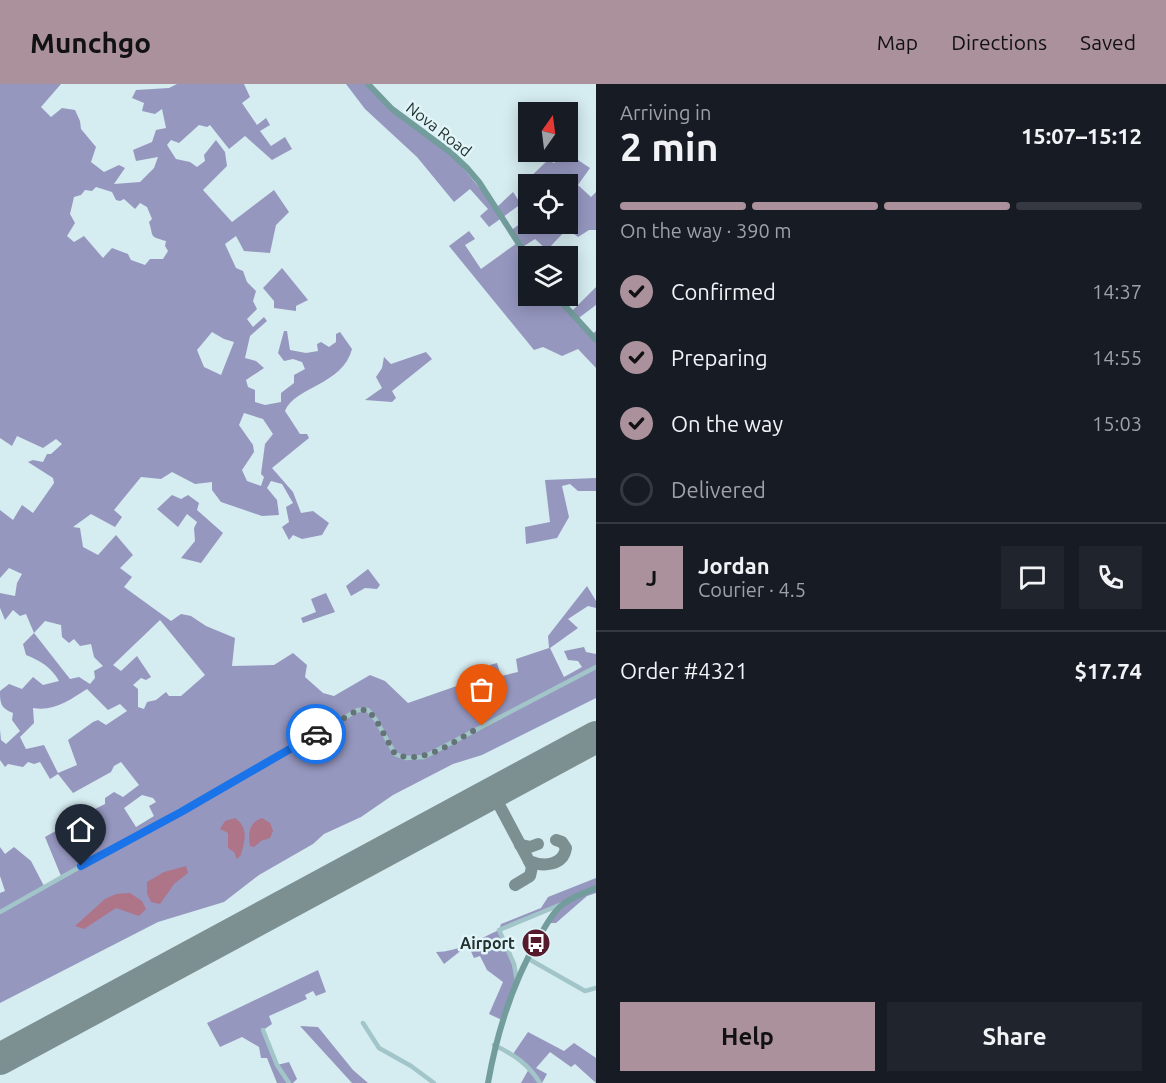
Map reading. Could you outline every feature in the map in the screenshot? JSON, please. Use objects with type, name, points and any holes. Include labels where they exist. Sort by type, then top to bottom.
[{"type":"street","name":"Nova Road","points":[[368,84],[392,109],[467,168],[479,182],[520,246]]},
{"type":"street","points":[[565,306],[596,340]]},
{"type":"street","points":[[0,912],[358,710],[368,710],[395,754],[405,758],[424,757],[596,667]]},
{"type":"street","points":[[517,981],[514,964],[499,930],[596,888]]},
{"type":"street","points":[[488,1083],[494,1045],[517,981],[547,923],[564,903]]},
{"type":"street","points":[[527,958],[585,991],[596,988]]},
{"type":"street","points":[[363,1023],[380,1047],[434,1083]]},
{"type":"street","points":[[263,1030],[277,1065],[289,1083]]},
{"type":"street","points":[[494,1045],[513,1054],[530,1067],[540,1083]]},
{"type":"shaded area","points":[[0,84],[61,84],[41,107],[51,117],[62,108],[75,110],[81,129],[96,147],[91,162],[104,172],[119,165],[125,168],[114,184],[140,182],[154,168],[158,157],[136,161],[133,150],[152,142],[156,130],[166,128],[162,109],[155,114],[142,111],[144,103],[132,98],[136,90],[169,88],[177,84],[244,84],[250,97],[242,103],[257,125],[266,118],[270,125],[260,131],[271,146],[285,137],[292,149],[272,160],[245,136],[229,149],[210,125],[207,127],[199,125],[179,143],[171,140],[167,145],[176,159],[190,162],[197,167],[205,161],[204,155],[216,140],[225,152],[227,166],[203,190],[232,222],[274,190],[289,212],[276,225],[270,253],[244,251],[236,236],[225,244],[236,268],[243,271],[247,282],[256,291],[253,301],[257,309],[247,319],[253,327],[264,317],[267,321],[250,336],[245,358],[256,361],[264,368],[246,380],[248,387],[255,390],[255,402],[265,405],[281,402],[281,393],[294,383],[294,375],[305,369],[302,362],[293,359],[284,361],[278,353],[284,331],[287,331],[290,350],[306,353],[318,351],[317,344],[321,342],[329,347],[336,342],[336,334],[340,332],[352,349],[347,361],[339,370],[290,403],[285,411],[300,434],[307,434],[309,438],[272,468],[293,492],[301,513],[313,511],[329,523],[322,535],[302,539],[293,535],[289,540],[282,527],[289,522],[286,507],[293,503],[282,484],[271,481],[267,488],[277,500],[279,515],[262,516],[221,502],[212,490],[212,482],[195,484],[172,472],[161,479],[141,477],[114,510],[122,517],[115,527],[91,514],[73,527],[80,528],[83,547],[98,555],[116,535],[133,555],[120,568],[132,577],[124,587],[171,621],[181,614],[191,616],[206,626],[235,638],[232,666],[274,665],[293,653],[307,665],[305,677],[323,693],[334,696],[370,675],[385,681],[408,703],[491,674],[490,665],[497,663],[501,676],[518,672],[516,659],[549,648],[548,636],[587,586],[596,601],[596,608],[588,606],[568,619],[578,628],[550,648],[564,677],[582,667],[578,661],[568,660],[564,651],[584,647],[586,652],[596,654],[596,698],[482,755],[453,764],[393,795],[361,817],[324,834],[313,844],[259,875],[224,902],[158,922],[0,1003],[0,893],[5,891],[0,876],[0,847],[5,854],[14,847],[31,861],[44,886],[61,876],[45,837],[75,820],[75,817],[88,808],[91,811],[105,804],[105,798],[114,792],[123,797],[139,785],[121,762],[114,766],[111,772],[73,793],[58,774],[50,779],[40,762],[34,764],[28,762],[23,767],[8,764],[5,767],[0,760],[0,730],[1,740],[6,744],[20,731],[12,720],[13,713],[2,705],[0,691],[9,684],[22,689],[33,677],[43,685],[59,681],[45,665],[26,655],[23,644],[34,633],[26,614],[20,616],[13,610],[5,620],[0,608],[0,593],[15,596],[17,583],[22,574],[9,568],[0,578],[0,510],[13,520],[22,505],[33,513],[54,483],[53,478],[28,462],[33,460],[43,462],[47,454],[51,454],[62,444],[56,439],[43,448],[17,436],[12,446],[0,438]],"holes":[[[96,187],[112,192],[116,200],[124,199],[135,209],[140,203],[147,207],[152,219],[149,222],[153,235],[166,241],[165,246],[168,251],[163,259],[150,259],[145,265],[131,260],[128,254],[112,248],[103,258],[84,236],[74,242],[67,236],[75,223],[70,214],[74,197],[81,195],[85,190],[92,191]],[[212,332],[234,342],[221,375],[204,367],[197,350]],[[244,413],[263,419],[273,434],[265,444],[261,474],[264,477],[261,486],[247,481],[242,470],[254,452],[253,445],[239,425]],[[160,620],[205,675],[181,696],[169,696],[166,692],[156,700],[147,702],[144,709],[138,707],[138,689],[133,685],[141,678],[146,680],[151,677],[137,656],[121,671],[113,665]],[[45,621],[61,625],[62,637],[69,643],[74,639],[80,646],[91,644],[94,657],[103,666],[94,671],[95,678],[90,684],[79,677],[70,679],[34,633]],[[87,689],[108,710],[120,704],[127,711],[106,725],[98,720],[93,722],[68,740],[77,765],[58,773],[44,745],[26,749],[20,737],[34,723],[33,708],[54,707]],[[142,795],[153,798],[156,802],[149,806],[154,816],[136,827],[124,808]]]},
{"type":"shaded area","points":[[346,84],[368,84],[392,109],[450,152],[496,208],[513,192],[518,200],[518,206],[489,227],[480,216],[488,209],[470,189],[454,202],[417,157],[365,109]]},
{"type":"shaded area","points":[[578,160],[590,168],[578,185],[578,174],[533,174],[546,162],[578,162]]},
{"type":"shaded area","points":[[578,185],[591,197],[596,192],[596,230],[589,230],[578,237],[574,234],[578,234]]},
{"type":"shaded area","points":[[518,225],[518,234],[562,234],[551,246],[543,246],[535,239],[524,246],[518,246],[518,306],[564,306],[570,313],[596,287],[596,305],[576,320],[591,335],[596,331],[596,368],[578,349],[562,356],[543,347],[534,350],[449,246],[469,231],[475,239],[465,245],[481,269],[517,243],[510,231]]},
{"type":"shaded area","points":[[282,268],[308,300],[296,306],[296,311],[274,308],[274,301],[263,288]]},
{"type":"shaded area","points":[[426,352],[432,359],[392,391],[396,398],[392,402],[365,400],[382,388],[376,377],[382,368],[384,357],[391,364]]},
{"type":"shaded area","points":[[596,478],[596,491],[578,491],[570,484],[562,486],[569,517],[557,538],[526,544],[525,527],[550,522],[545,480]]},
{"type":"shaded area","points":[[172,495],[181,499],[188,495],[199,503],[197,510],[223,533],[201,563],[181,558],[195,541],[194,528],[197,522],[187,514],[178,527],[157,509]]},
{"type":"shaded area","points":[[368,569],[380,585],[377,589],[365,588],[351,596],[346,586]]},
{"type":"shaded area","points":[[326,593],[335,612],[303,623],[301,618],[316,612],[311,599]]},
{"type":"shaded area","points":[[235,818],[242,826],[245,835],[241,855],[237,859],[234,852],[228,848],[228,833],[220,829],[225,821]]},
{"type":"shaded area","points":[[262,818],[270,823],[273,831],[270,838],[254,847],[250,846],[250,829],[254,822]]},
{"type":"shaded area","points":[[186,866],[188,873],[174,884],[160,904],[151,902],[147,894],[147,882],[164,872]]},
{"type":"shaded area","points":[[596,878],[596,893],[587,896],[556,923],[547,923],[563,904],[499,929],[501,924],[541,908],[548,897]]},
{"type":"shaded area","points":[[130,893],[142,901],[146,909],[139,916],[116,908],[84,929],[75,926],[105,899],[116,894]]},
{"type":"shaded area","points":[[499,929],[517,981],[502,1020],[489,1014],[503,982],[487,970],[480,956],[474,958],[468,945],[444,964],[436,952],[460,947]]},
{"type":"shaded area","points":[[318,970],[326,992],[316,996],[313,991],[305,995],[307,999],[269,1016],[272,1024],[263,1030],[277,1065],[289,1062],[297,1079],[293,1083],[277,1083],[267,1058],[261,1058],[259,1047],[242,1037],[220,1047],[207,1023]]},
{"type":"shaded area","points":[[300,1026],[318,1027],[353,1070],[368,1083],[352,1083]]},
{"type":"shaded area","points":[[528,1032],[564,1051],[574,1043],[596,1058],[596,1083],[575,1064],[571,1067],[550,1052],[536,1068],[547,1074],[542,1083],[521,1083],[530,1067],[513,1054]]},
{"type":"taxiway","points":[[477,801],[490,797],[497,801],[529,861],[540,864],[557,862],[566,848],[562,842],[556,840]]},
{"type":"taxiway","points":[[520,845],[530,847],[538,844]]},
{"type":"taxiway","points":[[515,885],[530,876],[532,867],[529,861]]},
{"type":"runway","points":[[0,1059],[596,737]]},
{"type":"way so far","points":[[316,734],[358,710],[368,710],[395,754],[405,758],[424,757],[482,726]]},
{"type":"place","name":"Airport","points":[[536,943]]},
{"type":"route","points":[[81,866],[181,812],[316,734]]}]
